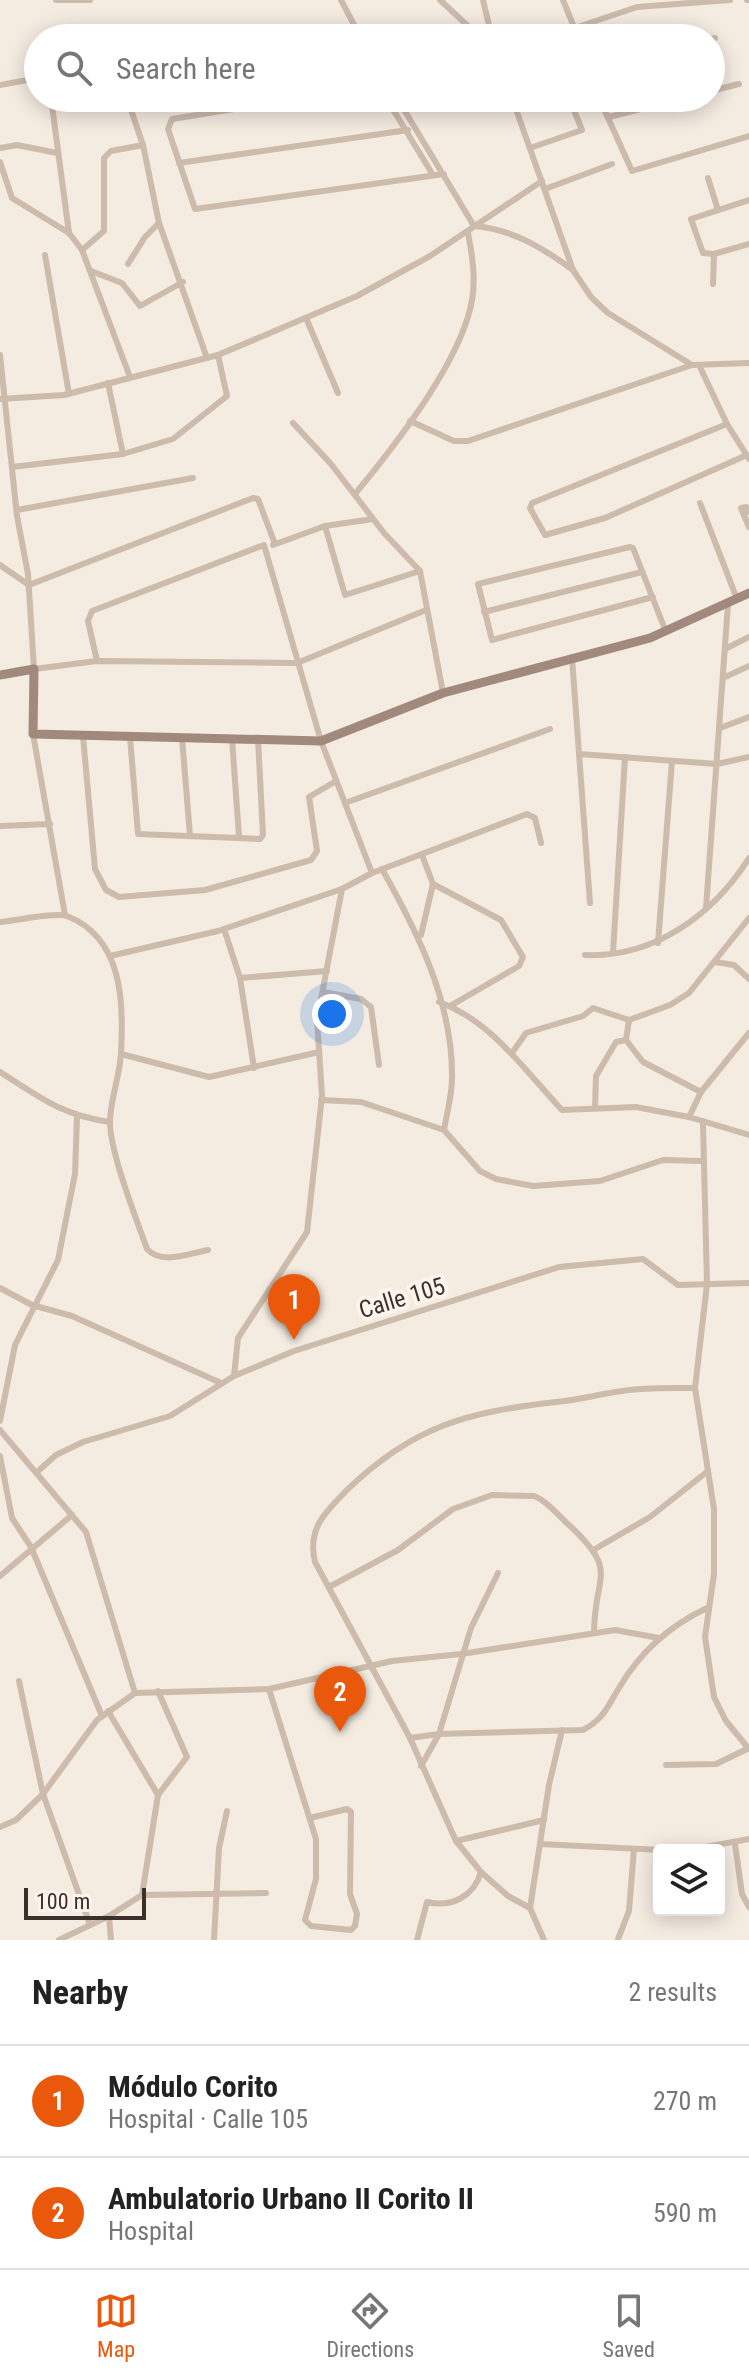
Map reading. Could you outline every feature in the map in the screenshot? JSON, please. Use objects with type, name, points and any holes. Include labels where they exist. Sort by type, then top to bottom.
[{"type":"street","points":[[56,0],[90,0]]},
{"type":"street","points":[[341,0],[354,24]]},
{"type":"street","points":[[440,0],[466,24]]},
{"type":"street","points":[[483,0],[489,24]]},
{"type":"street","points":[[563,0],[573,24]]},
{"type":"street","points":[[588,24],[636,3],[730,0]]},
{"type":"street","points":[[0,85],[24,81]]},
{"type":"street","points":[[725,88],[739,84]]},
{"type":"street","points":[[53,112],[69,233]]},
{"type":"street","points":[[132,112],[143,145],[159,223],[183,282],[207,358]]},
{"type":"street","points":[[216,112],[172,119],[168,129],[192,206],[199,211],[444,174]]},
{"type":"street","points":[[396,112],[433,175]]},
{"type":"street","points":[[406,112],[474,226]]},
{"type":"street","points":[[517,112],[573,270],[591,297],[608,313],[695,365],[748,457],[605,518],[545,535],[540,531],[530,508],[532,503],[727,424]]},
{"type":"street","points":[[530,148],[582,130],[575,112]]},
{"type":"street","points":[[606,112],[632,171],[749,136]]},
{"type":"street","points":[[609,117],[629,112]]},
{"type":"street","points":[[179,163],[408,130]]},
{"type":"street","points":[[0,148],[17,145],[57,153]]},
{"type":"street","points":[[82,250],[104,231],[104,158],[111,151],[143,145]]},
{"type":"street","points":[[0,162],[12,198],[69,233],[82,250],[130,377]]},
{"type":"street","points":[[4,399],[69,394],[218,355],[357,296],[468,233],[474,226],[544,185],[612,164]]},
{"type":"street","points":[[708,178],[718,210]]},
{"type":"street","points":[[749,200],[691,219],[703,253],[714,254],[749,244]]},
{"type":"street","points":[[128,264],[145,237],[159,223]]},
{"type":"street","points":[[474,226],[494,228],[525,239],[573,270]]},
{"type":"street","points":[[355,494],[410,421],[461,340],[472,299],[473,260],[468,233]]},
{"type":"street","points":[[713,284],[714,254]]},
{"type":"street","points":[[45,255],[69,394]]},
{"type":"street","points":[[89,269],[122,283],[140,306],[183,282]]},
{"type":"street","points":[[306,318],[338,393]]},
{"type":"street","points":[[0,355],[17,510],[29,585],[34,669],[33,734],[65,915]]},
{"type":"street","points":[[12,467],[123,454],[173,439],[225,399],[228,393],[218,355]]},
{"type":"street","points":[[410,421],[454,441],[468,441],[695,365],[749,363]]},
{"type":"street","points":[[108,383],[123,454]]},
{"type":"street","points":[[293,423],[420,571],[443,693]]},
{"type":"street","points":[[17,510],[193,478]]},
{"type":"street","points":[[29,585],[253,498],[258,499],[275,544]]},
{"type":"street","points":[[700,503],[733,601],[725,649],[706,908]]},
{"type":"street","points":[[749,512],[746,507],[741,508],[749,527]]},
{"type":"street","points":[[97,661],[88,621],[92,611],[259,545],[266,548],[325,526],[373,519]]},
{"type":"street","points":[[325,526],[345,595],[420,571]]},
{"type":"street","points":[[653,597],[492,640],[478,584],[630,547],[653,597],[666,632]]},
{"type":"street","points":[[266,548],[321,741],[372,873]]},
{"type":"street","points":[[0,565],[29,585]]},
{"type":"street","points":[[484,612],[642,572]]},
{"type":"street","points":[[33,734],[321,741],[443,693],[666,632],[749,593]]},
{"type":"street","points":[[0,675],[97,661],[297,663],[426,610]]},
{"type":"street","points":[[725,649],[749,637]]},
{"type":"street","points":[[572,658],[590,903]]},
{"type":"street","points":[[723,678],[749,666]]},
{"type":"street","points":[[720,728],[749,717]]},
{"type":"street","points":[[345,803],[550,729]]},
{"type":"street","points":[[83,736],[95,869],[106,890],[119,897],[205,890],[311,860],[317,851],[309,797],[336,781]]},
{"type":"street","points":[[130,737],[137,833],[260,839],[263,835],[258,739]]},
{"type":"street","points":[[182,738],[190,835]]},
{"type":"street","points":[[232,739],[239,836]]},
{"type":"street","points":[[579,754],[717,764],[749,757]]},
{"type":"street","points":[[613,953],[625,757]]},
{"type":"street","points":[[658,943],[672,761]]},
{"type":"street","points":[[110,956],[224,929],[342,889],[372,873],[527,814],[535,818],[541,843]]},
{"type":"street","points":[[0,826],[50,824]]},
{"type":"street","points":[[420,937],[433,884],[422,855]]},
{"type":"street","points":[[585,955],[613,953],[658,943],[685,928],[749,858]]},
{"type":"street","points":[[382,869],[420,937],[450,1038],[453,1077],[444,1130]]},
{"type":"street","points":[[433,884],[501,920],[523,957],[519,966],[450,1006]]},
{"type":"street","points":[[234,1376],[238,1338],[307,1232],[321,1100],[317,1020],[342,889]]},
{"type":"street","points":[[0,922],[65,915],[97,936],[110,956],[119,977],[121,1054],[109,1122],[126,1191],[147,1249],[163,1259],[208,1250]]},
{"type":"street","points":[[512,1053],[526,1033],[583,1016],[593,1008],[629,1020],[670,1005],[689,993],[749,918]]},
{"type":"street","points":[[224,929],[240,978],[254,1068]]},
{"type":"street","points":[[715,962],[734,965],[749,979]]},
{"type":"street","points":[[240,978],[327,971]]},
{"type":"street","points":[[323,992],[361,999],[371,1007],[379,1065]]},
{"type":"street","points":[[439,1002],[450,1006],[507,1045],[562,1110],[636,1107],[689,1117],[703,1124],[749,1135]]},
{"type":"street","points":[[629,1020],[626,1040],[643,1062],[701,1092]]},
{"type":"street","points":[[689,1117],[701,1092],[749,1033]]},
{"type":"street","points":[[595,1108],[596,1076],[616,1042],[626,1040]]},
{"type":"street","points":[[121,1054],[209,1077],[319,1052]]},
{"type":"street","points":[[1,1074],[42,1101],[77,1117],[109,1122]]},
{"type":"street","points":[[321,1100],[361,1102],[444,1130],[480,1171],[496,1179],[533,1186],[600,1181],[663,1160],[702,1161]]},
{"type":"street","points":[[0,1421],[15,1345],[58,1260],[75,1174],[77,1117]]},
{"type":"street","points":[[666,1765],[716,1764],[748,1749],[726,1721],[714,1697],[705,1637],[715,1549],[714,1509],[695,1388],[707,1284],[703,1124]]},
{"type":"street","name":"Calle 105","points":[[37,1472],[56,1455],[83,1442],[170,1416],[234,1376],[294,1351],[559,1267],[643,1259],[670,1282],[749,1283]]},
{"type":"street","points":[[0,1288],[36,1306],[72,1316],[221,1383]]},
{"type":"street","points":[[530,1908],[508,1896],[481,1872],[456,1841],[410,1738],[368,1668],[312,1549],[321,1516],[392,1452],[427,1430],[481,1412],[519,1405],[624,1390],[695,1388]]},
{"type":"street","points":[[0,1430],[72,1515],[92,1545],[135,1693]]},
{"type":"street","points":[[0,1456],[12,1518],[31,1547],[105,1714],[158,1795]]},
{"type":"street","points":[[595,1549],[650,1517],[708,1471]]},
{"type":"street","points":[[329,1587],[398,1550],[453,1509],[492,1495],[540,1498],[595,1549],[601,1586],[594,1612],[594,1633]]},
{"type":"street","points":[[0,1576],[72,1515]]},
{"type":"street","points":[[421,1766],[439,1734],[461,1654],[498,1573]]},
{"type":"street","points":[[410,1738],[439,1734],[583,1730],[599,1722],[619,1687],[659,1638],[678,1622],[707,1608]]},
{"type":"street","points":[[0,1827],[16,1820],[43,1794],[105,1714],[135,1693],[269,1689],[392,1661],[461,1654],[615,1630],[659,1638]]},
{"type":"street","points":[[19,1681],[43,1794],[90,1925]]},
{"type":"street","points":[[269,1689],[316,1839],[317,1870],[305,1920],[311,1926],[351,1930],[357,1914],[350,1898],[351,1812],[347,1809],[310,1818]]},
{"type":"street","points":[[142,1895],[158,1795],[185,1762],[187,1751],[158,1691]]},
{"type":"street","points":[[544,1940],[530,1908],[562,1730]]},
{"type":"street","points":[[214,1940],[215,1894],[227,1811]]},
{"type":"street","points":[[456,1841],[544,1820]]},
{"type":"street","points":[[725,1845],[749,1839]]},
{"type":"street","points":[[540,1844],[653,1850]]},
{"type":"street","points":[[735,1844],[742,1894],[749,1907]]},
{"type":"street","points":[[618,1939],[629,1911],[634,1849]]},
{"type":"street","points":[[417,1940],[427,1902],[448,1904],[463,1898],[477,1887],[481,1872]]},
{"type":"street","points":[[59,1940],[109,1916],[142,1895],[266,1893]]},
{"type":"street","points":[[109,1916],[111,1940]]},
{"type":"place","name":"Módulo Corito","points":[[294,1340]]},
{"type":"place","name":"Ambulatorio Urbano II Corito II","points":[[340,1732]]}]
